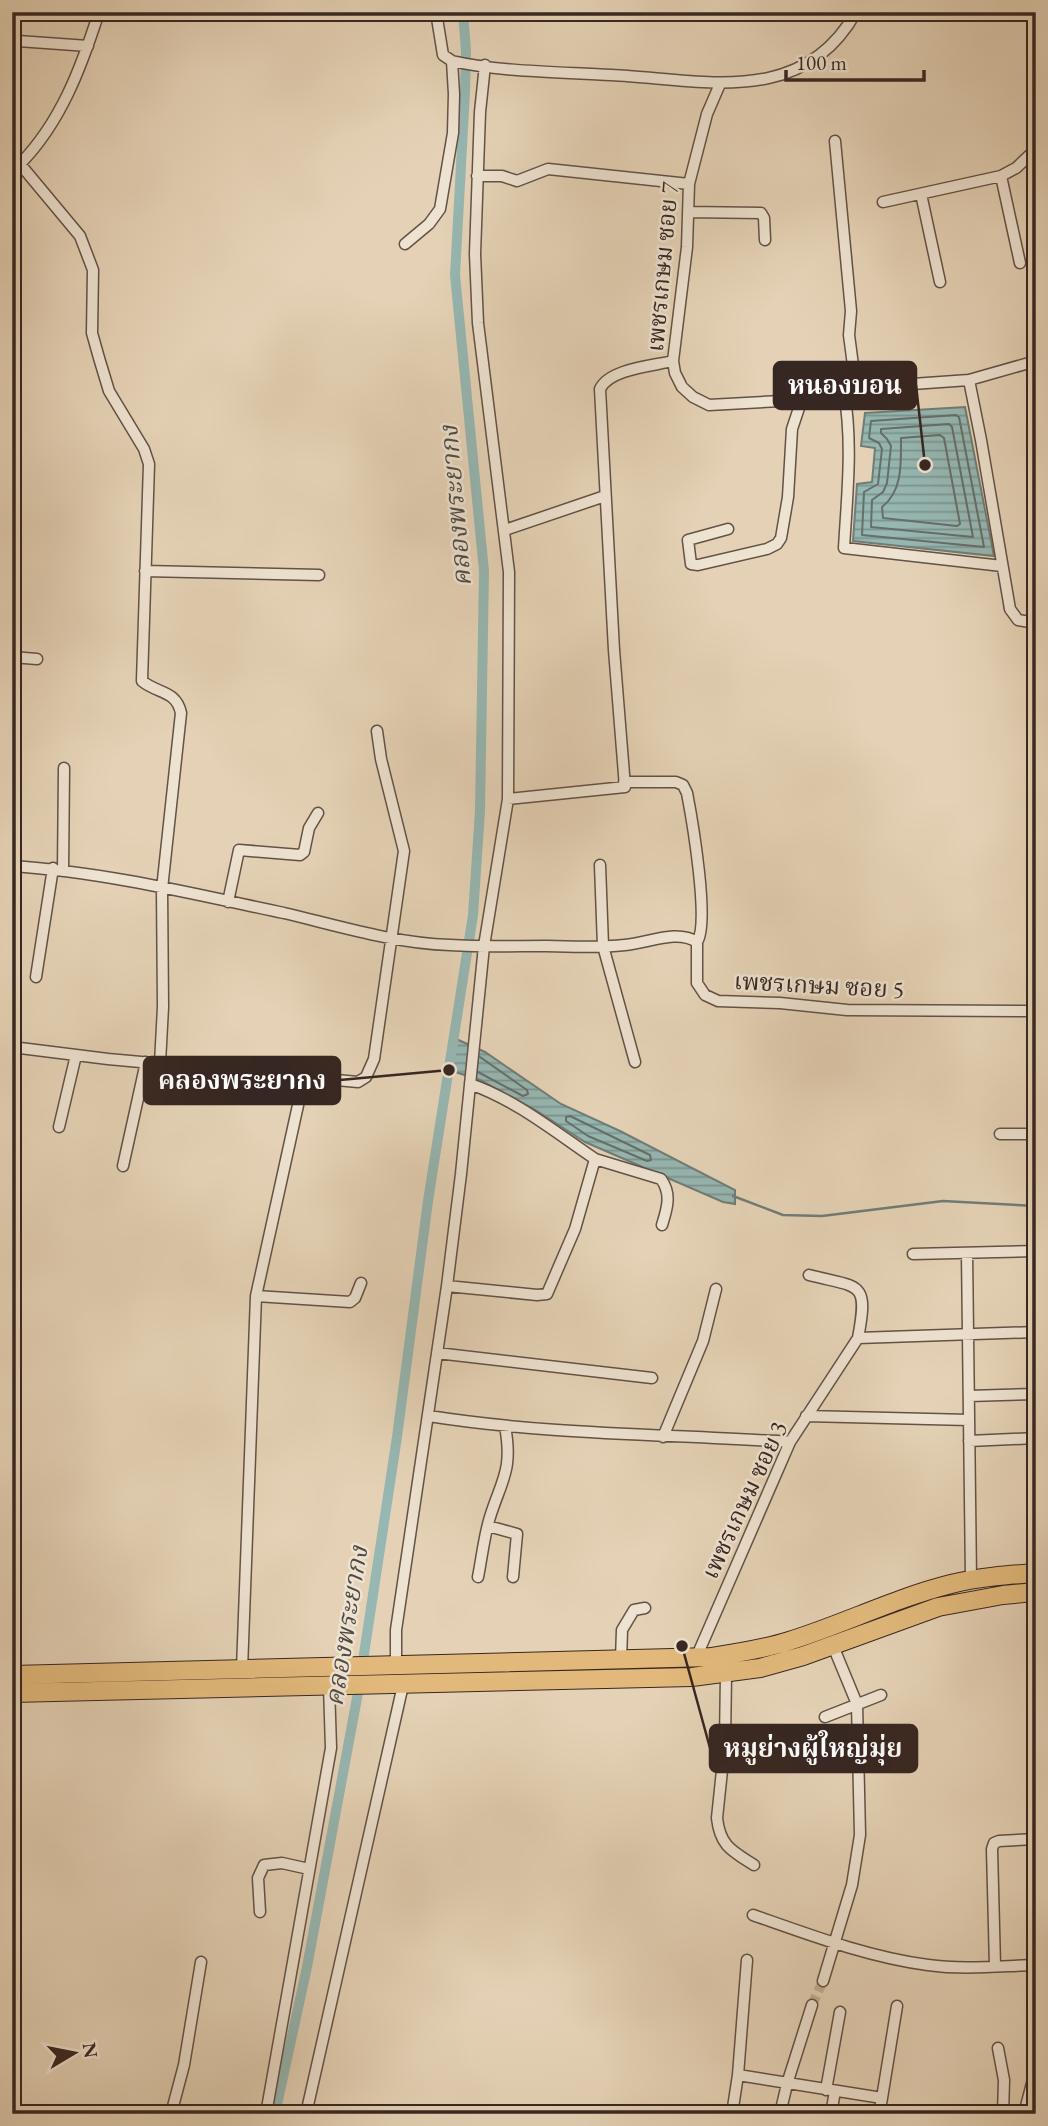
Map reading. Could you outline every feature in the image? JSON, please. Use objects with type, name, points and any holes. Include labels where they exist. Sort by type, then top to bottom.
[{"type":"main road","points":[[12,1675],[696,1658],[775,1645],[904,1598],[971,1580],[1036,1573]]},
{"type":"main road","points":[[12,1693],[396,1685],[726,1674],[760,1668],[833,1646],[939,1607],[981,1598],[1036,1592]]},
{"type":"street","points":[[99,12],[65,100],[45,136],[16,166],[80,236],[93,270],[92,333],[99,358],[109,391],[144,449],[149,464],[142,681],[171,695],[179,702],[181,713],[162,889],[163,1007],[160,1063]]},
{"type":"street","points":[[436,12],[443,55],[454,62],[720,84],[768,78],[803,67],[845,32],[856,12]]},
{"type":"street","points":[[12,38],[18,41],[88,46]]},
{"type":"street","points":[[405,244],[429,224],[440,209],[453,134],[454,62]]},
{"type":"street","points":[[394,1665],[396,1630],[447,1286],[474,1045],[481,946],[508,799],[510,601],[505,530],[478,323],[475,254],[482,65]]},
{"type":"street","name":"เพชรเกษม ซอย 7","points":[[720,84],[707,114],[689,184],[681,310],[673,361],[682,387],[693,397],[709,405],[832,397],[856,388],[969,380],[1036,361]]},
{"type":"street","points":[[835,141],[851,311],[849,335],[856,388]]},
{"type":"street","points":[[883,202],[1001,176],[1016,168],[1036,149]]},
{"type":"street","points":[[477,176],[502,176],[517,180],[548,169],[689,184]]},
{"type":"street","points":[[1001,176],[1020,263]]},
{"type":"street","points":[[921,194],[940,282]]},
{"type":"street","points":[[688,212],[761,213],[764,218],[765,240]]},
{"type":"street","points":[[624,782],[600,389],[604,380],[614,374],[673,361]]},
{"type":"street","points":[[969,380],[1010,609],[1018,620],[1036,623]]},
{"type":"street","points":[[844,393],[848,414],[848,449],[844,548],[1002,566]]},
{"type":"street","points":[[728,530],[688,540],[688,558],[691,564],[698,565],[767,549],[781,538],[788,497],[792,429],[802,399]]},
{"type":"street","points":[[505,530],[605,495]]},
{"type":"street","points":[[145,571],[319,575]]},
{"type":"street","points":[[12,657],[37,659]]},
{"type":"street","points":[[12,1047],[304,1078],[358,1082],[366,1077],[374,1059],[404,851],[381,759],[377,731]]},
{"type":"street","points":[[36,977],[58,870],[64,768]]},
{"type":"street","name":"เพชรเกษม ซอย 5","points":[[508,799],[625,787],[624,782],[676,782],[683,785],[687,793],[701,896],[697,983],[705,995],[718,1001],[780,1003],[847,1010],[1036,1011]]},
{"type":"street","points":[[228,902],[239,850],[300,855],[304,852],[309,828],[318,813]]},
{"type":"street","points":[[600,865],[603,946],[635,1062]]},
{"type":"street","points":[[12,866],[89,873],[415,943],[450,946],[625,946],[679,936],[688,936],[697,942]]},
{"type":"street","points":[[59,1127],[76,1055]]},
{"type":"street","points":[[123,1167],[146,1062]]},
{"type":"street","points":[[242,1670],[256,1296],[304,1078]]},
{"type":"street","points":[[470,1084],[493,1092],[595,1159],[661,1179],[668,1195],[662,1225]]},
{"type":"street","points":[[1000,1134],[1036,1134]]},
{"type":"street","points":[[447,1286],[547,1294],[575,1229],[595,1159]]},
{"type":"street","points":[[913,1254],[1036,1251]]},
{"type":"street","points":[[967,1253],[971,1580]]},
{"type":"street","points":[[808,1275],[855,1288],[861,1294],[863,1310],[858,1338],[1036,1332]]},
{"type":"street","points":[[256,1296],[350,1302],[355,1298],[361,1283]]},
{"type":"street","points":[[663,1437],[698,1354],[716,1289]]},
{"type":"street","name":"เพชรเกษม ซอย 3","points":[[696,1658],[790,1442],[858,1338]]},
{"type":"street","points":[[437,1353],[652,1378]]},
{"type":"street","points":[[969,1396],[1036,1394]]},
{"type":"street","points":[[429,1416],[505,1426],[663,1437],[790,1442]]},
{"type":"street","points":[[806,1416],[969,1420]]},
{"type":"street","points":[[478,1577],[488,1526],[507,1473],[508,1443],[505,1426]]},
{"type":"street","points":[[969,1441],[1036,1438]]},
{"type":"street","points":[[488,1526],[517,1534],[513,1577]]},
{"type":"street","points":[[621,1660],[623,1626],[634,1610],[645,1608]]},
{"type":"street","points":[[823,1981],[852,1885],[860,1835],[857,1704],[833,1646]]},
{"type":"street","points":[[726,1674],[725,1742],[718,1830],[729,1850],[754,1865]]},
{"type":"street","points":[[306,2114],[396,1685]]},
{"type":"street","points":[[266,2114],[331,1748],[337,1686]]},
{"type":"street","points":[[825,1717],[881,1695]]},
{"type":"street","points":[[995,1966],[992,1849],[994,1843],[999,1841],[1036,1839]]},
{"type":"street","points":[[260,1912],[258,1878],[264,1865],[282,1863],[309,1869]]},
{"type":"street","points":[[753,1915],[835,1943],[926,1965],[1036,1965]]},
{"type":"street","points":[[732,2114],[738,2075],[747,1960]]},
{"type":"street","points":[[171,2114],[184,2065],[201,1962]]},
{"type":"street","points":[[780,2114],[812,2005]]},
{"type":"street","points":[[879,2114],[897,2006]]},
{"type":"street","points":[[831,2114],[831,2090],[840,2012]]},
{"type":"street","points":[[998,2048],[1004,2080],[1003,2114]]},
{"type":"street","points":[[1024,2114],[1035,2071]]},
{"type":"street","points":[[738,2075],[882,2098]]},
{"type":"water","points":[[965,407],[994,556],[853,541],[857,484],[872,482],[875,448],[861,446],[865,413]]},
{"type":"water","points":[[454,1038],[485,1052],[561,1104],[735,1190],[735,1204],[723,1202],[585,1142],[537,1111],[480,1080],[449,1070]]},
{"type":"waterway","name":"คลองพระยากง","points":[[362,1667],[397,1437],[428,1201],[473,915],[480,811],[484,571],[455,275],[465,92],[463,12]]},
{"type":"waterway","points":[[733,1196],[783,1215],[822,1216],[943,1201],[1036,1206]]},
{"type":"waterway","name":"คลองพระยากง","points":[[275,2114],[307,1967],[360,1682]]},
{"type":"tunnel","points":[[812,2005],[823,1981]]},
{"type":"place","name":"หนองบอน","points":[[925,465]]},
{"type":"place","name":"คลองพระยากง","points":[[449,1070]]},
{"type":"place","name":"หมูย่างผู้ใหญ่มุ่ย","points":[[682,1646]]}]
